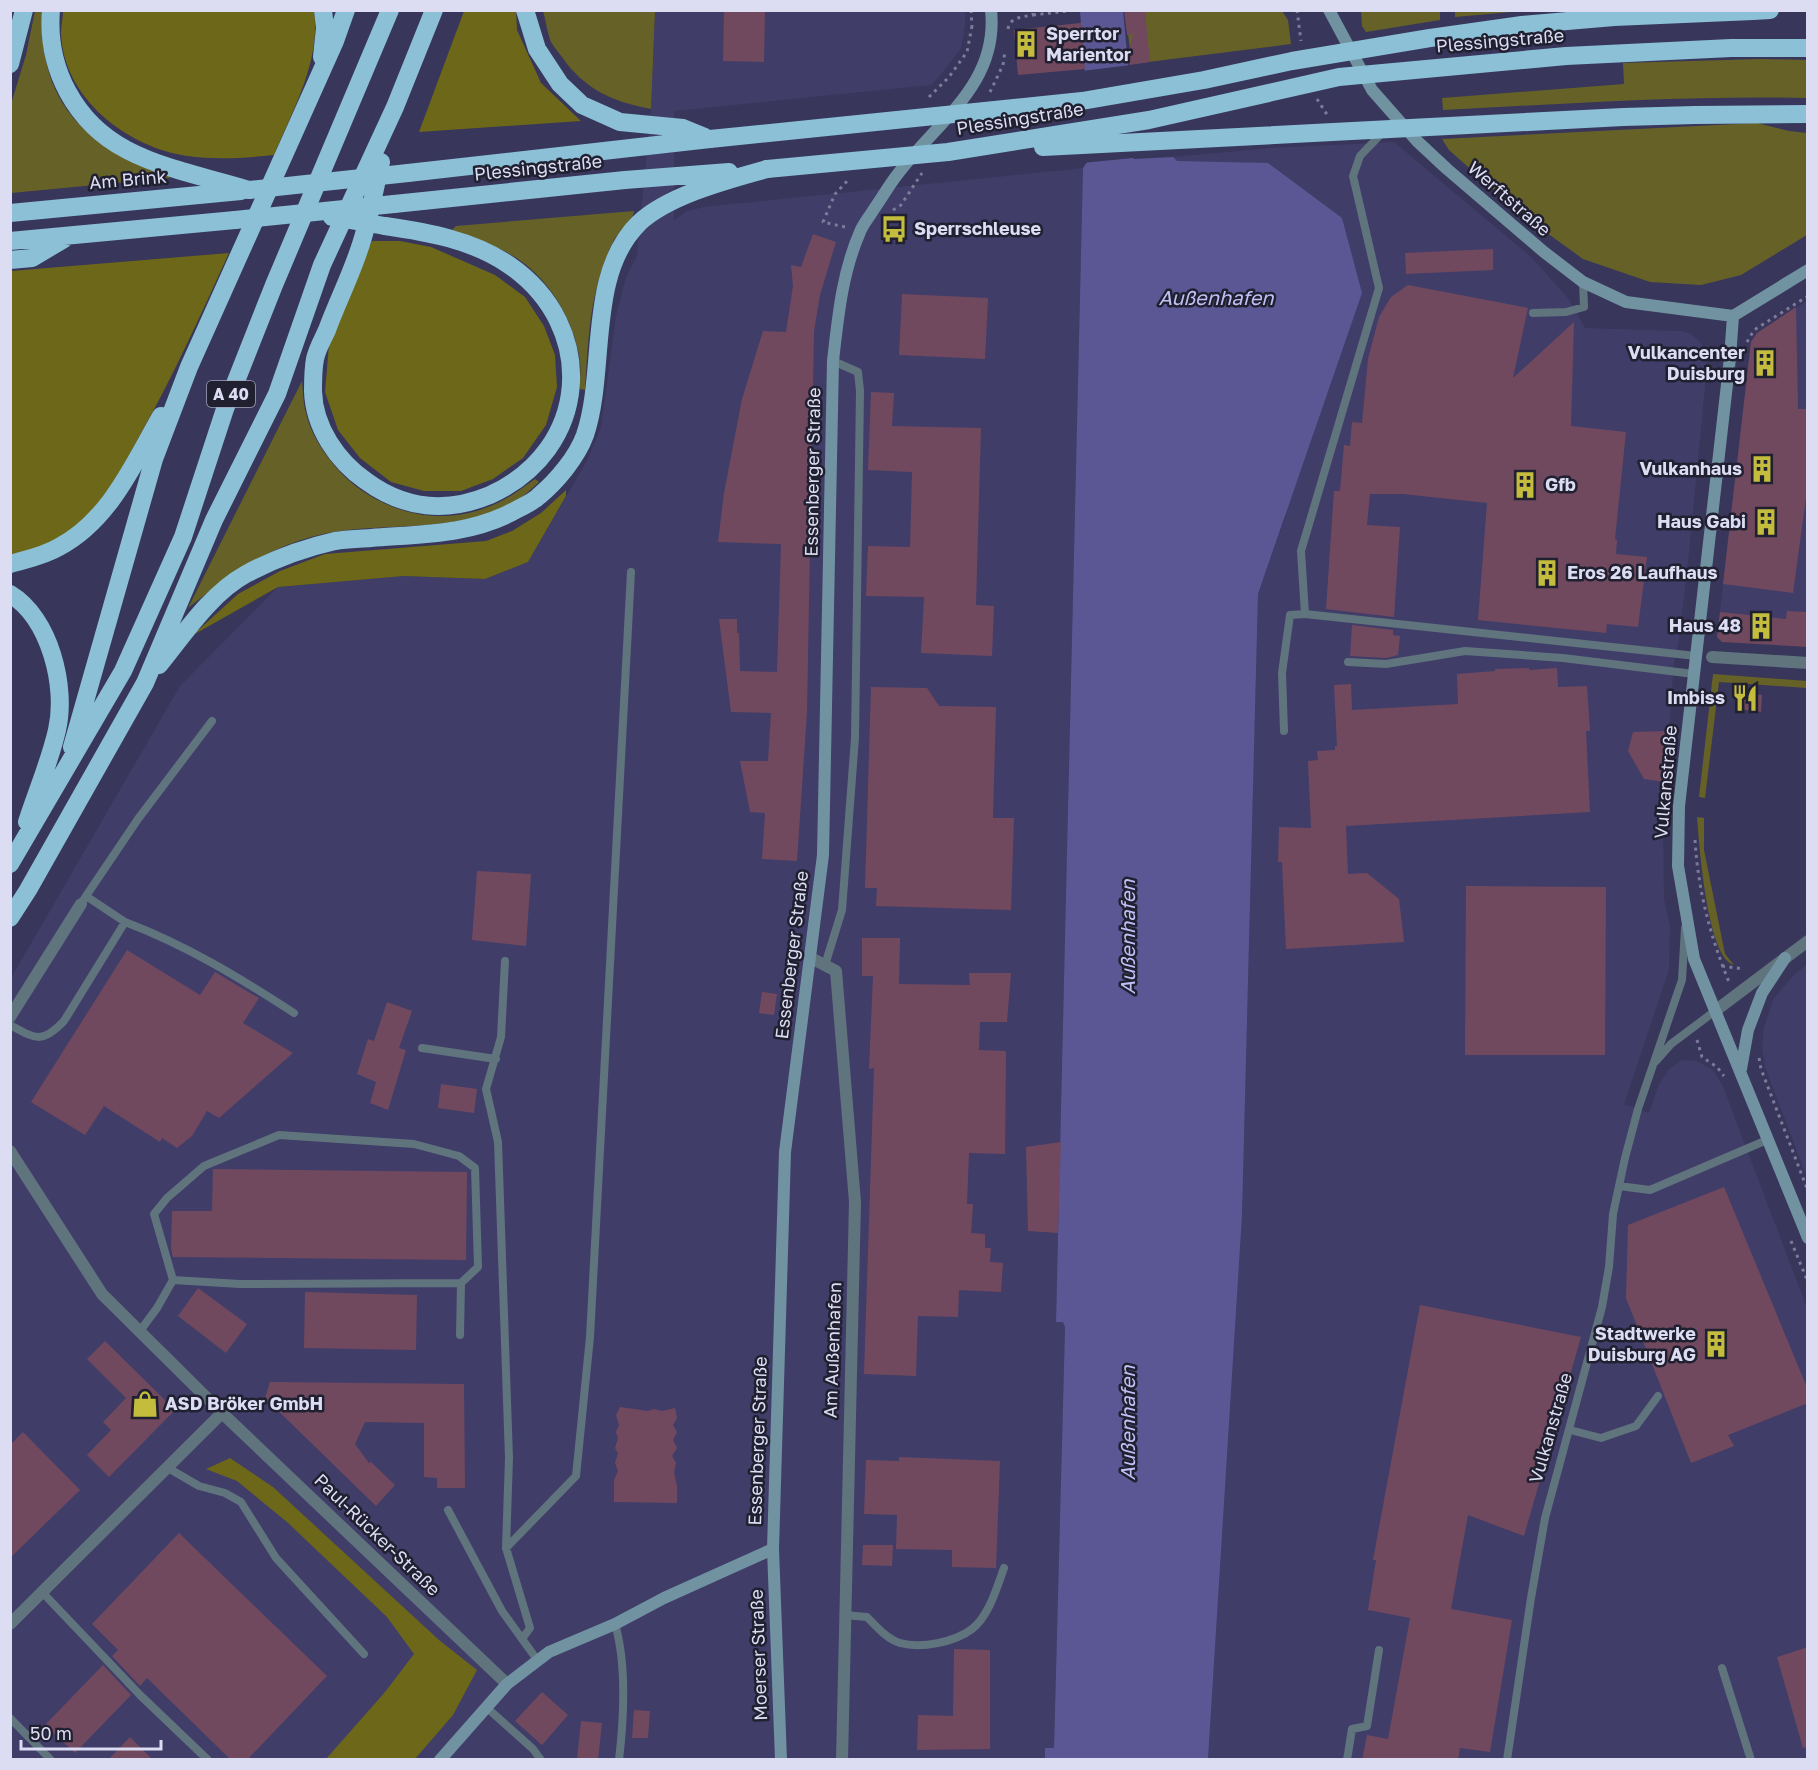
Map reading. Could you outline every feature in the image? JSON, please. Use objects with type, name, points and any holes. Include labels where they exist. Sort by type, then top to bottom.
[{"type":"highway","points":[[10,64],[24,10]]},
{"type":"highway","points":[[51,10],[50,32],[58,72],[80,111],[103,134],[149,159],[249,190]]},
{"type":"highway","points":[[320,74],[325,28],[323,10]]},
{"type":"highway","points":[[64,773],[154,459],[189,367],[320,74],[346,10]]},
{"type":"highway","name":"A 40","points":[[14,858],[123,670],[183,537],[225,409],[274,285],[390,10]]},
{"type":"highway","name":"A 40","points":[[10,918],[145,683],[214,520],[277,394],[322,265],[395,106],[434,10]]},
{"type":"highway","points":[[525,10],[537,49],[560,84],[582,105],[620,122],[683,128],[710,139]]},
{"type":"highway","points":[[1204,80],[1292,61],[1522,25],[1614,16],[1770,10]]},
{"type":"highway","name":"Plessingstraße","points":[[68,237],[626,180],[948,152],[1149,120],[1339,77],[1566,56],[1731,48],[1808,48]]},
{"type":"highway","points":[[1204,80],[1339,77]]},
{"type":"highway","name":"Plessingstraße","points":[[249,190],[622,147],[1082,101],[1204,80]]},
{"type":"highway","points":[[310,214],[385,226],[435,233],[485,252],[509,265],[550,304],[564,332],[570,357],[571,385],[567,410],[556,436],[534,467],[516,482],[470,503],[444,507],[419,505],[375,488],[351,471],[321,429],[313,393],[315,358],[360,249],[395,106]]},
{"type":"highway","points":[[948,152],[1623,117],[1802,115]]},
{"type":"highway","points":[[145,683],[208,604],[244,575],[290,553],[337,541],[461,530],[497,521],[538,497],[566,466],[584,436],[591,407],[600,321],[608,284],[615,259],[631,233],[640,222],[668,204],[714,184],[767,169]]},
{"type":"highway","name":"Am Brink","points":[[10,213],[249,190]]},
{"type":"highway","points":[[10,241],[68,237]]},
{"type":"highway","points":[[10,260],[32,258],[68,237]]},
{"type":"highway","points":[[10,564],[36,557],[59,547],[77,536],[99,514],[119,490],[189,367]]},
{"type":"highway","points":[[10,594],[20,600],[39,624],[51,649],[60,691],[57,728],[14,858]]},
{"type":"street","name":"Essenberger Straße","points":[[440,1760],[507,1684],[549,1652],[615,1624],[664,1598],[774,1549],[785,1152],[823,855],[833,361],[838,307],[860,231],[897,174],[960,105],[978,79],[989,45],[991,10]]},
{"type":"street","name":"Werftstraße","points":[[1329,10],[1371,90],[1397,118],[1447,169],[1544,252],[1583,282],[1626,302],[1733,316]]},
{"type":"street","points":[[1733,316],[1808,270]]},
{"type":"street","name":"Vulkanstraße","points":[[1733,316],[1679,806],[1678,866],[1694,959],[1808,1238]]},
{"type":"street","points":[[1712,657],[1808,663]]},
{"type":"street","points":[[10,1017],[83,900]]},
{"type":"street","points":[[1715,1011],[1808,941]]},
{"type":"street","points":[[811,958],[825,965]]},
{"type":"street","points":[[1740,1070],[1748,1030],[1762,993],[1785,958]]},
{"type":"street","name":"Am Außenhafen","points":[[825,965],[836,970],[855,1202],[842,1760]]},
{"type":"street","name":"Paul-Rücker-Straße","points":[[10,1151],[102,1294],[222,1413],[507,1684]]},
{"type":"street","points":[[10,1624],[222,1413]]},
{"type":"street","name":"Moerser Straße","points":[[774,1549],[780,1760]]},
{"type":"lane","points":[[1305,614],[1300,551],[1379,288],[1353,176],[1360,156],[1397,118]]},
{"type":"lane","points":[[1533,313],[1566,312],[1584,307],[1583,282]]},
{"type":"lane","points":[[825,965],[842,910],[855,738],[860,448],[858,372],[833,361]]},
{"type":"lane","points":[[506,1548],[576,1476],[590,1337],[631,573]]},
{"type":"lane","points":[[1284,731],[1282,673],[1290,615],[1305,614],[1696,656]]},
{"type":"lane","points":[[1348,662],[1386,664],[1465,651],[1563,658],[1694,674]]},
{"type":"lane","points":[[212,721],[138,819],[83,900],[225,969],[294,1013]]},
{"type":"lane","name":"Vulkanstraße","points":[[1507,1760],[1545,1518],[1602,1307],[1609,1267],[1613,1214],[1638,1109],[1682,980],[1686,919]]},
{"type":"lane","points":[[10,1025],[33,1038],[43,1038],[53,1033],[64,1021],[125,922]]},
{"type":"lane","points":[[505,960],[501,1036],[486,1089],[498,1142],[509,1458],[506,1548],[530,1628],[522,1639]]},
{"type":"lane","points":[[1652,1065],[1671,1044],[1715,1011]]},
{"type":"lane","points":[[422,1048],[496,1059]]},
{"type":"lane","points":[[140,1331],[173,1280],[154,1214],[166,1198],[204,1166],[279,1135],[414,1144],[459,1156],[475,1168],[478,1267],[461,1283],[240,1284],[173,1280]]},
{"type":"lane","points":[[1619,1186],[1650,1190],[1767,1140]]},
{"type":"lane","points":[[460,1335],[461,1283]]},
{"type":"lane","points":[[1570,1430],[1601,1438],[1636,1426],[1658,1396]]},
{"type":"lane","points":[[168,1468],[199,1486],[225,1493],[241,1502],[276,1558],[364,1654]]},
{"type":"lane","points":[[448,1510],[502,1611],[538,1661]]},
{"type":"lane","points":[[844,1615],[867,1617],[880,1630],[900,1643],[941,1644],[973,1629],[990,1606],[1004,1568]]},
{"type":"lane","points":[[42,1592],[140,1695],[208,1760]]},
{"type":"lane","points":[[615,1624],[621,1644],[622,1672],[622,1731],[619,1760]]},
{"type":"lane","points":[[1347,1760],[1352,1729],[1367,1726],[1379,1650]]},
{"type":"lane","points":[[1722,1668],[1751,1760]]},
{"type":"lane","points":[[486,1707],[533,1749],[541,1760]]},
{"type":"lane","points":[[10,1718],[51,1760]]},
{"type":"path","points":[[971,10],[972,26]]},
{"type":"path","points":[[1033,15],[1076,10]]},
{"type":"path","points":[[1769,320],[1808,296]]},
{"type":"path","points":[[1695,839],[1696,861],[1706,919],[1735,997]]},
{"type":"path","points":[[1693,1028],[1702,1057],[1717,1067],[1729,1083]]},
{"type":"path","points":[[1759,1052],[1761,1069],[1808,1191]]},
{"type":"path","points":[[1787,1231],[1808,1282]]},
{"type":"shaded area","points":[[63,10],[314,11],[313,48],[304,84],[274,155],[230,158],[187,156],[164,151],[121,130],[102,116],[73,78],[65,57],[61,33]]},
{"type":"shaded area","points":[[1455,10],[1522,11],[1455,17]]},
{"type":"shaded area","points":[[35,11],[43,11],[42,30],[47,66],[52,83],[70,114],[100,142],[171,176],[169,178],[11,193],[11,104],[26,55]]},
{"type":"shaded area","points":[[464,11],[516,11],[517,30],[541,83],[581,121],[419,132]]},
{"type":"shaded area","points":[[543,11],[655,11],[651,109],[612,98],[580,78],[551,42]]},
{"type":"shaded area","points":[[655,11],[965,11],[961,48],[931,85],[674,111],[674,220],[687,211],[704,207],[1083,168],[1056,1322],[1063,1322],[1065,1326],[1054,1748],[1046,1748],[1045,1760],[11,1760],[11,978],[180,686],[278,587],[404,576],[485,579],[528,562],[587,461],[601,427],[616,316],[626,277],[637,256],[651,109]]},
{"type":"shaded area","points":[[1125,11],[1282,11],[1288,20],[1291,44],[1132,64]]},
{"type":"shaded area","points":[[1361,11],[1440,11],[1440,20],[1366,32],[1362,26]]},
{"type":"shaded area","points":[[1807,60],[1807,98],[1671,99],[1443,110],[1442,98],[1624,84],[1623,63]]},
{"type":"shaded area","points":[[1757,123],[1807,133],[1807,235],[1741,275],[1701,285],[1650,282],[1583,259],[1521,214],[1449,150],[1442,139]]},
{"type":"shaded area","points":[[1394,142],[1531,257],[1568,298],[1585,328],[1681,331],[1691,334],[1700,342],[1706,353],[1707,367],[1689,552],[1679,640],[1674,663],[1663,805],[1664,899],[1670,925],[1669,969],[1624,1104],[1649,1113],[1659,1084],[1669,1069],[1682,1060],[1697,1061],[1713,1070],[1722,1084],[1807,1308],[1807,1759],[1208,1759],[1242,1216],[1258,594],[1286,515],[1173,157],[1271,148]]},
{"type":"shaded area","points":[[634,211],[613,242],[600,274],[590,323],[585,390],[580,389],[580,361],[572,329],[565,313],[546,285],[534,272],[508,253],[480,240],[451,231],[456,226]]},
{"type":"shaded area","points":[[372,241],[400,241],[431,247],[495,275],[525,297],[544,326],[555,355],[557,387],[546,425],[523,458],[493,479],[461,491],[424,491],[391,482],[360,458],[338,430],[325,392],[329,344],[348,292]]},
{"type":"shaded area","points":[[229,253],[165,389],[112,484],[94,508],[59,538],[11,556],[11,271]]},
{"type":"shaded area","points":[[1807,301],[1807,647],[1717,637],[1751,342],[1757,333]]},
{"type":"shaded area","points":[[302,381],[308,421],[324,452],[355,486],[390,506],[428,515],[448,516],[468,513],[500,502],[535,479],[539,482],[513,503],[473,518],[448,523],[347,530],[298,541],[254,561],[188,608]]},
{"type":"shaded area","points":[[566,490],[566,496],[528,562],[485,579],[404,576],[278,587],[193,635],[238,594],[280,571],[325,554],[486,541],[512,531],[541,513]]},
{"type":"shaded area","points":[[1713,674],[1807,681],[1807,688],[1719,682],[1705,798],[1699,797]]},
{"type":"shaded area","points":[[1697,817],[1704,818],[1704,850],[1725,954],[1734,965],[1725,958],[1717,943],[1711,922],[1702,873]]},
{"type":"shaded area","points":[[1807,964],[1807,1178],[1765,1067],[1762,1046],[1764,1027],[1774,998]]},
{"type":"shaded area","points":[[230,1458],[273,1487],[439,1640],[477,1670],[453,1715],[415,1759],[326,1759],[385,1692],[414,1654],[387,1617],[287,1522],[237,1481],[206,1469]]},
{"type":"water","name":"Außenhafen","points":[[1123,10],[1128,64],[1130,153],[1134,159],[1173,157],[1177,161],[1268,163],[1342,218],[1362,293],[1258,594],[1242,1216],[1208,1759],[1045,1760],[1045,1748],[1054,1748],[1065,1327],[1063,1322],[1056,1322],[1083,168],[1091,156],[1080,11]]},
{"type":"pier","points":[[1131,65],[1133,152],[1136,156],[1174,154],[1082,163],[1088,155],[1082,71]]},
{"type":"building","points":[[724,10],[765,10],[764,62],[723,61]]},
{"type":"building","points":[[1124,10],[1145,10],[1150,62],[1129,65],[1128,55],[1133,34],[1127,35]]},
{"type":"building","name":"Sperrtor Marientor","points":[[1081,23],[1085,69],[1018,75],[1014,30]]},
{"type":"building","points":[[813,234],[836,242],[820,295],[814,331],[807,712],[797,861],[762,859],[765,813],[750,812],[740,761],[768,761],[771,713],[731,712],[719,619],[737,619],[740,671],[777,672],[781,544],[718,542],[724,493],[742,399],[763,331],[786,332],[793,286],[791,265],[801,267]]},
{"type":"building","points":[[1493,249],[1493,270],[1406,274],[1405,253]]},
{"type":"building","points":[[1408,285],[1528,308],[1513,378],[1574,322],[1571,426],[1626,432],[1615,539],[1617,540],[1616,554],[1647,557],[1638,627],[1607,624],[1606,633],[1478,620],[1487,503],[1403,494],[1370,494],[1367,525],[1400,527],[1394,617],[1326,609],[1334,491],[1340,491],[1344,445],[1350,446],[1352,422],[1362,423],[1368,359],[1379,317],[1391,297]]},
{"type":"building","points":[[902,294],[988,298],[985,359],[899,355]]},
{"type":"building","points":[[1796,307],[1798,409],[1808,409],[1808,483],[1793,593],[1723,584],[1751,342],[1757,333]]},
{"type":"building","points":[[871,392],[894,393],[892,426],[981,428],[976,605],[994,606],[992,656],[921,653],[924,597],[866,596],[868,546],[910,547],[912,472],[868,470]]},
{"type":"building","points":[[1787,611],[1808,612],[1808,647],[1722,642],[1717,637],[1720,612],[1786,619]]},
{"type":"building","points":[[1352,625],[1393,630],[1393,635],[1400,636],[1398,655],[1386,658],[1350,656]]},
{"type":"building","points":[[1529,668],[1529,670],[1557,668],[1558,687],[1587,686],[1590,731],[1586,731],[1590,812],[1346,826],[1348,874],[1367,873],[1399,899],[1404,942],[1286,949],[1282,862],[1278,862],[1279,827],[1311,828],[1308,761],[1318,760],[1317,751],[1335,750],[1337,746],[1334,685],[1351,684],[1352,710],[1458,704],[1457,674],[1495,671],[1495,669]]},
{"type":"building","points":[[871,687],[927,688],[939,706],[996,707],[993,818],[1014,818],[1011,910],[876,906],[877,888],[865,888]]},
{"type":"building","points":[[1740,692],[1762,695],[1761,712],[1738,709]]},
{"type":"building","points":[[1669,731],[1665,782],[1644,779],[1628,751],[1633,732]]},
{"type":"building","points":[[477,871],[531,874],[526,946],[472,940]]},
{"type":"building","points":[[1466,886],[1606,887],[1605,1055],[1465,1055]]},
{"type":"building","points":[[862,938],[900,938],[899,984],[970,985],[969,973],[1011,973],[1007,1022],[980,1022],[979,1050],[1006,1051],[1005,1154],[969,1153],[967,1204],[973,1204],[971,1233],[985,1234],[985,1248],[991,1248],[990,1262],[1003,1263],[1001,1292],[959,1290],[958,1317],[918,1316],[916,1376],[864,1374],[874,1068],[869,1069],[873,976],[862,976]]},
{"type":"building","points":[[127,950],[200,995],[215,972],[259,998],[243,1023],[293,1053],[219,1118],[207,1111],[192,1136],[177,1148],[162,1138],[160,1142],[104,1106],[85,1135],[31,1102]]},
{"type":"building","points":[[762,992],[777,994],[774,1015],[759,1013]]},
{"type":"building","points":[[387,1002],[412,1011],[399,1048],[406,1050],[388,1110],[370,1103],[376,1082],[357,1074],[368,1039],[374,1041]]},
{"type":"building","points":[[441,1084],[477,1089],[474,1113],[438,1108]]},
{"type":"building","points":[[1061,1142],[1058,1233],[1028,1231],[1026,1147]]},
{"type":"building","points":[[213,1169],[467,1172],[466,1260],[173,1257],[171,1248],[172,1211],[212,1211]]},
{"type":"building","name":"Stadtwerke Duisburg AG","points":[[1724,1187],[1808,1390],[1808,1403],[1728,1435],[1734,1446],[1691,1463],[1626,1298],[1628,1225]]},
{"type":"building","points":[[198,1288],[247,1324],[226,1353],[178,1316]]},
{"type":"building","points":[[305,1292],[417,1295],[416,1350],[304,1348]]},
{"type":"building","points":[[1420,1305],[1581,1337],[1524,1536],[1468,1515],[1451,1609],[1512,1620],[1490,1752],[1460,1748],[1458,1760],[1362,1760],[1367,1735],[1388,1739],[1410,1618],[1368,1610],[1376,1560],[1373,1560]]},
{"type":"building","name":"ASD Bröker GmbH","points":[[105,1341],[175,1410],[109,1477],[87,1455],[111,1430],[103,1422],[126,1398],[87,1359]]},
{"type":"building","points":[[270,1382],[464,1384],[465,1488],[437,1488],[437,1478],[424,1477],[424,1423],[365,1422],[355,1444],[369,1463],[371,1462],[395,1485],[376,1506],[265,1398]]},
{"type":"building","points":[[620,1407],[648,1411],[675,1408],[677,1418],[673,1425],[677,1432],[673,1440],[677,1448],[672,1456],[676,1463],[674,1472],[677,1503],[614,1502],[614,1480],[618,1471],[615,1463],[618,1453],[615,1448],[618,1438],[616,1432],[619,1425],[616,1415]]},
{"type":"building","points":[[23,1432],[80,1490],[10,1558],[10,1445]]},
{"type":"building","points":[[899,1457],[1000,1461],[996,1568],[952,1567],[952,1550],[896,1549],[897,1515],[864,1514],[866,1460],[899,1461]]},
{"type":"building","points":[[179,1533],[327,1676],[247,1760],[231,1760],[147,1678],[140,1686],[112,1656],[118,1650],[92,1624]]},
{"type":"building","points":[[863,1545],[893,1545],[892,1566],[862,1565]]},
{"type":"building","points":[[1808,1647],[1808,1747],[1803,1748],[1777,1657]]},
{"type":"building","points":[[954,1649],[990,1650],[990,1749],[917,1750],[918,1715],[953,1716]]},
{"type":"building","points":[[103,1665],[131,1695],[75,1753],[45,1725]]},
{"type":"building","points":[[542,1692],[568,1715],[542,1745],[515,1721]]},
{"type":"building","points":[[634,1710],[650,1711],[648,1738],[632,1738]]},
{"type":"building","points":[[581,1721],[602,1723],[598,1760],[577,1760]]},
{"type":"building","points":[[130,1737],[153,1760],[108,1760]]},
{"type":"place","name":"Sperrtor Marientor","points":[[1026,44]]},
{"type":"place","name":"Sperrschleuse","points":[[894,229]]},
{"type":"place","name":"Vulkancenter Duisburg","points":[[1765,363]]},
{"type":"place","name":"Vulkanhaus","points":[[1762,469]]},
{"type":"place","name":"Gfb","points":[[1525,485]]},
{"type":"place","name":"Haus Gabi","points":[[1766,522]]},
{"type":"place","name":"Eros 26 Laufhaus","points":[[1547,573]]},
{"type":"place","name":"Haus 48","points":[[1761,626]]},
{"type":"place","name":"Imbiss","points":[[1745,698]]},
{"type":"place","name":"Stadtwerke Duisburg AG","points":[[1716,1344]]},
{"type":"place","name":"ASD Bröker GmbH","points":[[145,1404]]}]
